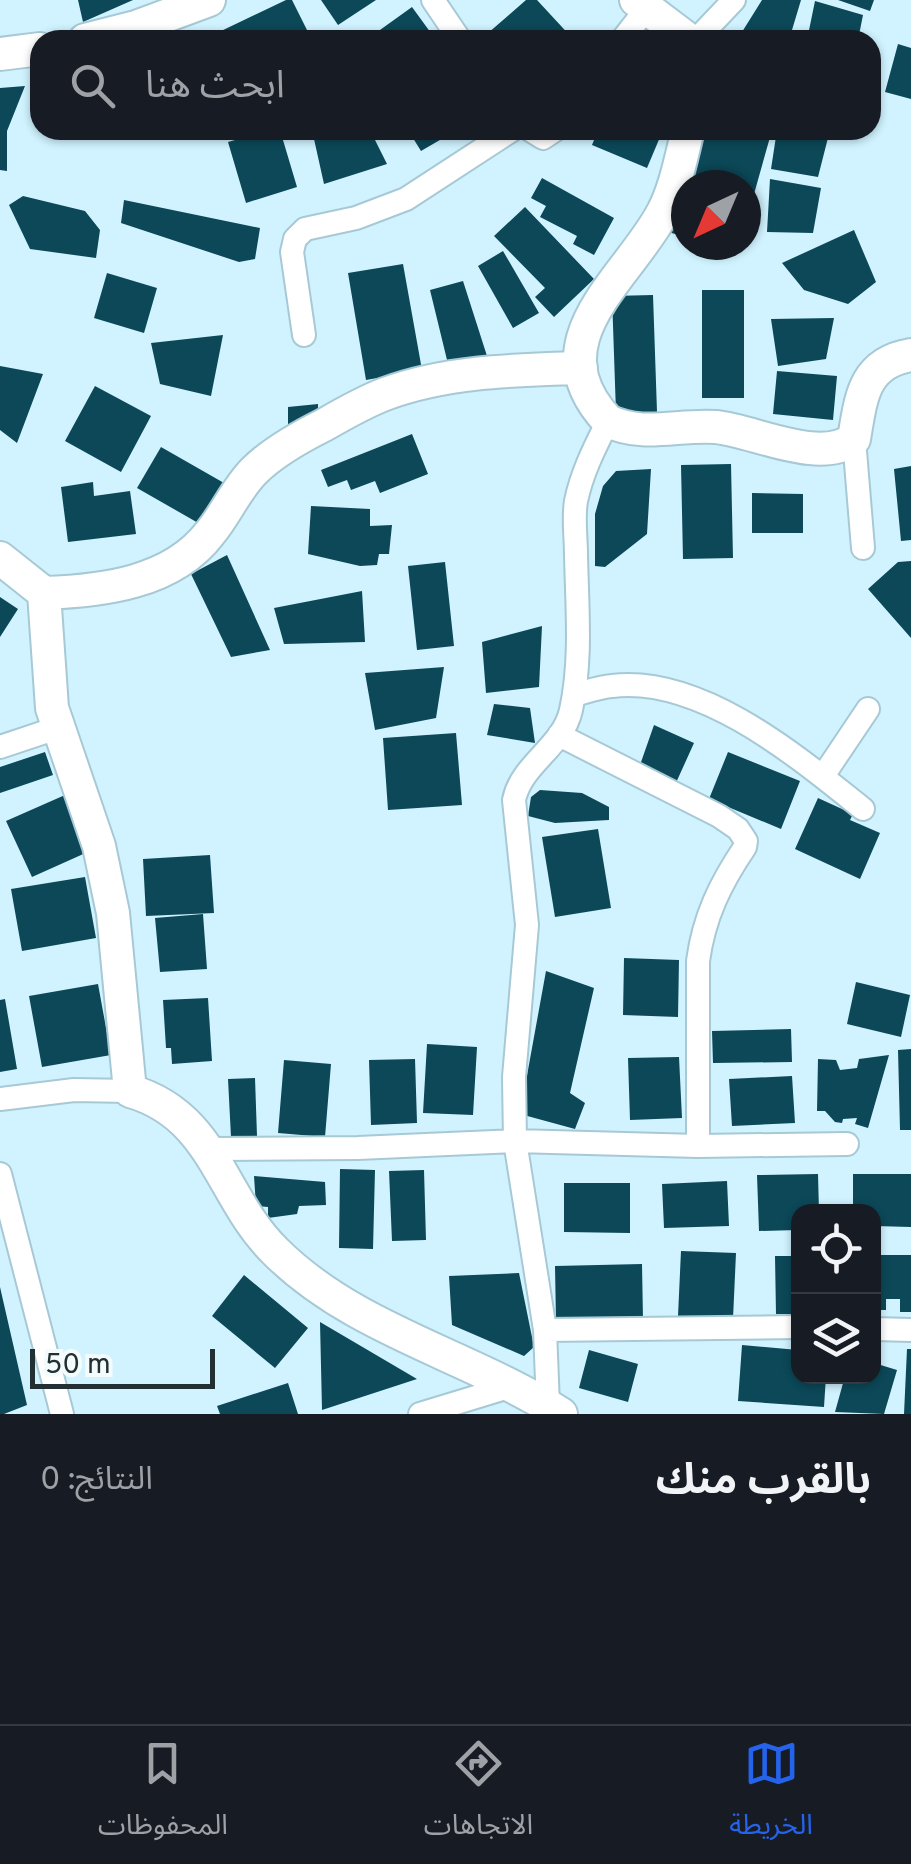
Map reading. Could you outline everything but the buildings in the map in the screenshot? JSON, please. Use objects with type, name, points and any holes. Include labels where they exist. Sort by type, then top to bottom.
[{"type":"street","points":[[124,30],[208,0]]},
{"type":"street","points":[[433,0],[453,30]]},
{"type":"street","points":[[706,30],[734,0]]},
{"type":"street","points":[[627,30],[641,4],[676,30]]},
{"type":"street","points":[[0,54],[30,50]]},
{"type":"street","points":[[304,336],[292,252],[295,239],[305,230],[369,214],[406,199],[497,140]]},
{"type":"street","points":[[685,140],[662,215],[587,323],[579,353],[587,388],[608,421],[643,432],[726,428],[809,447],[837,448],[854,439]]},
{"type":"street","points":[[864,548],[854,439],[864,392],[871,375],[892,358],[911,355]]},
{"type":"street","points":[[0,558],[44,593],[90,592],[123,584],[192,553],[254,470],[306,434],[384,394],[430,381],[483,373],[581,368]]},
{"type":"street","points":[[554,1410],[515,1141],[514,1077],[526,926],[514,800],[517,786],[570,717],[574,695],[576,503],[588,462],[608,421]]},
{"type":"street","points":[[44,593],[52,708],[108,884],[130,1091]]},
{"type":"street","points":[[574,695],[611,686],[638,686],[703,702],[758,731],[863,808]]},
{"type":"street","points":[[823,776],[868,709]]},
{"type":"street","points":[[0,747],[57,728]]},
{"type":"street","points":[[559,734],[719,816],[738,829],[746,841],[746,848],[714,898],[702,935],[698,961],[698,1146]]},
{"type":"street","points":[[0,1100],[74,1090],[130,1091],[148,1096],[174,1112],[210,1149],[259,1233],[320,1289],[554,1410]]},
{"type":"street","points":[[210,1149],[515,1141],[698,1146],[848,1144]]},
{"type":"street","points":[[0,1174],[62,1414]]},
{"type":"street","points":[[544,1330],[791,1327]]},
{"type":"street","points":[[881,1328],[911,1330]]},
{"type":"street","points":[[420,1414],[512,1386]]}]
